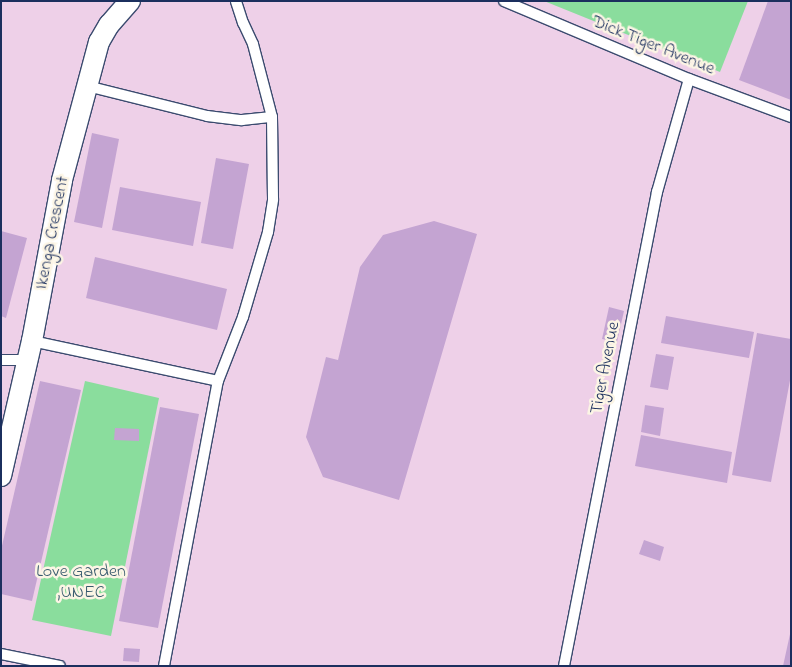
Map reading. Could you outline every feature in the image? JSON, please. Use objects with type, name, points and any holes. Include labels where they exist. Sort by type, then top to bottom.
[{"type":"street","name":"Ikenga Crescent","points":[[1,476],[29,351],[62,180],[87,86],[102,33],[130,1]]},
{"type":"lane","points":[[164,666],[218,382],[243,317],[268,232],[273,198],[272,117],[253,44],[243,23],[236,1]]},
{"type":"lane","name":"Dick Tiger Avenue","points":[[504,1],[689,79],[791,117]]},
{"type":"lane","name":"Tiger Avenue","points":[[564,666],[657,192],[689,79]]},
{"type":"lane","points":[[87,86],[207,116],[242,120],[272,117]]},
{"type":"lane","points":[[1,360],[29,351],[218,382]]},
{"type":"lane","points":[[1,654],[60,666]]},
{"type":"shaded area","points":[[1,1],[791,1],[791,666],[1,666]]},
{"type":"green space","points":[[544,1],[748,1],[720,72]]},
{"type":"green space","name":"Love Garden ,UNEC","points":[[85,381],[159,398],[111,636],[32,620]]},
{"type":"building","points":[[768,1],[791,1],[791,100],[739,80]]},
{"type":"building","points":[[92,133],[119,139],[102,228],[74,222]]},
{"type":"building","points":[[216,158],[249,164],[233,249],[201,243]]},
{"type":"building","points":[[120,187],[201,202],[193,246],[112,230]]},
{"type":"building","points":[[434,221],[477,234],[399,500],[323,477],[306,437],[326,357],[338,360],[360,267],[383,235]]},
{"type":"building","points":[[1,231],[27,238],[6,318],[1,316]]},
{"type":"building","points":[[95,257],[227,289],[217,330],[86,298]]},
{"type":"building","points":[[609,307],[624,311],[617,342],[602,339]]},
{"type":"building","points":[[666,316],[754,332],[749,358],[661,343]]},
{"type":"building","points":[[757,333],[791,339],[791,375],[771,482],[732,475]]},
{"type":"building","points":[[656,354],[674,357],[668,390],[650,387]]},
{"type":"building","points":[[40,381],[81,390],[32,601],[1,594],[1,550]]},
{"type":"building","points":[[645,405],[664,408],[660,436],[641,432]]},
{"type":"building","points":[[160,407],[199,414],[158,628],[119,621]]},
{"type":"building","points":[[115,428],[139,429],[139,441],[114,440]]},
{"type":"building","points":[[641,435],[732,452],[727,483],[635,466]]},
{"type":"building","points":[[644,540],[664,547],[660,561],[639,554]]},
{"type":"building","points":[[790,634],[791,666],[783,666]]},
{"type":"building","points":[[124,648],[140,649],[139,662],[123,661]]}]
